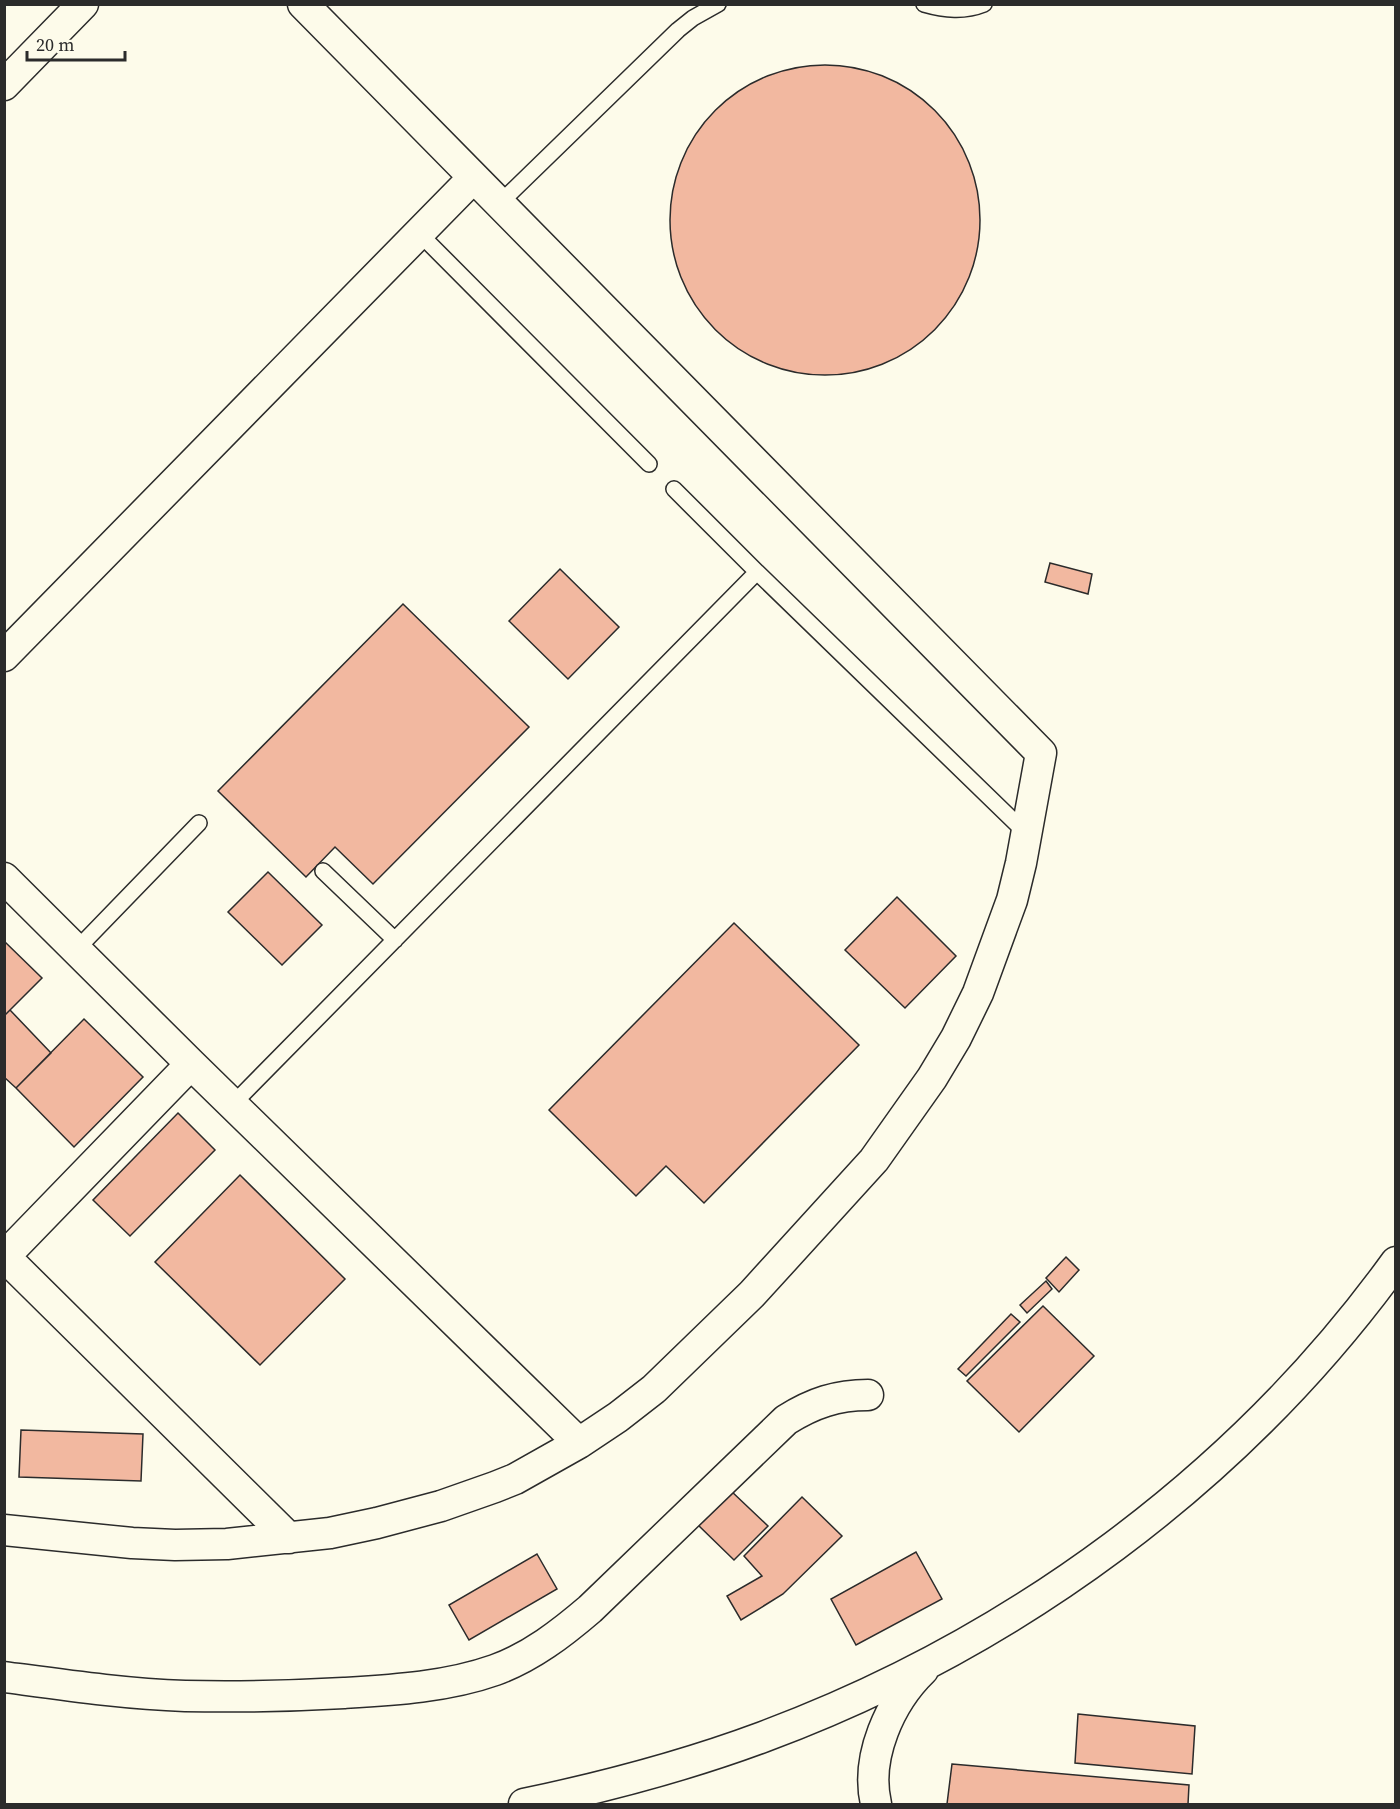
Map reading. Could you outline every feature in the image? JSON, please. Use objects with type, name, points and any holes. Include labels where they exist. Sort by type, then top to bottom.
[{"type":"street","points":[[4,85],[83,4]]},
{"type":"street","points":[[4,1530],[175,1545],[227,1544],[330,1533],[377,1523],[474,1496],[515,1479],[579,1443],[636,1404],[721,1326],[890,1141],[943,1060],[978,993],[1017,885],[1041,753],[303,4]]},
{"type":"street","points":[[4,656],[473,178]]},
{"type":"street","points":[[4,878],[579,1443]]},
{"type":"street","points":[[191,1064],[4,1256],[289,1538]]},
{"type":"street","points":[[524,1804],[640,1776],[763,1737],[871,1691],[932,1661],[1040,1597],[1093,1562],[1161,1509],[1286,1394],[1337,1338],[1395,1262]]},
{"type":"street","points":[[4,1677],[152,1694],[290,1695],[422,1686],[451,1682],[498,1669],[537,1650],[590,1609],[786,1420],[802,1409],[836,1396],[868,1395]]},
{"type":"street","points":[[876,1804],[873,1778],[875,1761],[886,1726],[908,1687],[932,1661]]},
{"type":"lane","points":[[500,204],[678,30],[693,18],[718,4]]},
{"type":"lane","points":[[924,4],[951,10],[965,10],[984,4]]},
{"type":"lane","points":[[418,233],[649,464]]},
{"type":"lane","points":[[674,489],[1026,833]]},
{"type":"lane","points":[[232,1104],[757,572]]},
{"type":"lane","points":[[76,950],[198,823]]},
{"type":"lane","points":[[323,871],[394,940]]},
{"type":"building","points":[[810,65],[840,65],[870,71],[898,83],[924,100],[945,121],[962,147],[974,175],[980,205],[980,235],[969,279],[954,306],[935,330],[911,349],[884,364],[840,375],[810,375],[780,369],[752,357],[726,340],[705,319],[688,293],[676,265],[670,235],[670,205],[676,175],[688,147],[705,121],[726,100],[752,83],[780,71]]},
{"type":"building","points":[[1050,563],[1092,574],[1088,594],[1045,582]]},
{"type":"building","points":[[560,569],[619,627],[568,679],[509,621]]},
{"type":"building","points":[[403,604],[529,727],[373,884],[335,847],[306,877],[218,791]]},
{"type":"building","points":[[268,872],[322,925],[282,965],[228,912]]},
{"type":"building","points":[[897,897],[956,956],[905,1008],[845,950]]},
{"type":"building","points":[[734,923],[859,1045],[704,1203],[666,1166],[636,1196],[549,1110]]},
{"type":"building","points":[[4,941],[42,978],[4,1016]]},
{"type":"building","points":[[10,1010],[51,1053],[16,1088],[4,1077],[4,1016]]},
{"type":"building","points":[[84,1019],[143,1077],[74,1147],[16,1088]]},
{"type":"building","points":[[178,1113],[215,1150],[130,1236],[93,1200]]},
{"type":"building","points":[[240,1175],[345,1279],[260,1365],[155,1262]]},
{"type":"building","points":[[1066,1257],[1079,1270],[1059,1292],[1046,1278]]},
{"type":"building","points":[[1046,1281],[1052,1289],[1027,1313],[1020,1305]]},
{"type":"building","points":[[1043,1306],[1094,1356],[1019,1432],[967,1381]]},
{"type":"building","points":[[1011,1314],[1020,1322],[966,1376],[958,1369]]},
{"type":"building","points":[[21,1430],[143,1434],[141,1481],[19,1477]]},
{"type":"building","points":[[730,1490],[768,1526],[734,1560],[697,1524]]},
{"type":"building","points":[[802,1497],[842,1536],[783,1594],[741,1620],[727,1596],[762,1576],[744,1556]]},
{"type":"building","points":[[916,1552],[942,1599],[856,1645],[831,1599]]},
{"type":"building","points":[[537,1554],[557,1589],[469,1640],[449,1605]]},
{"type":"building","points":[[1078,1714],[1195,1726],[1192,1774],[1075,1763]]},
{"type":"building","points":[[952,1764],[1189,1785],[1188,1804],[947,1804]]}]
